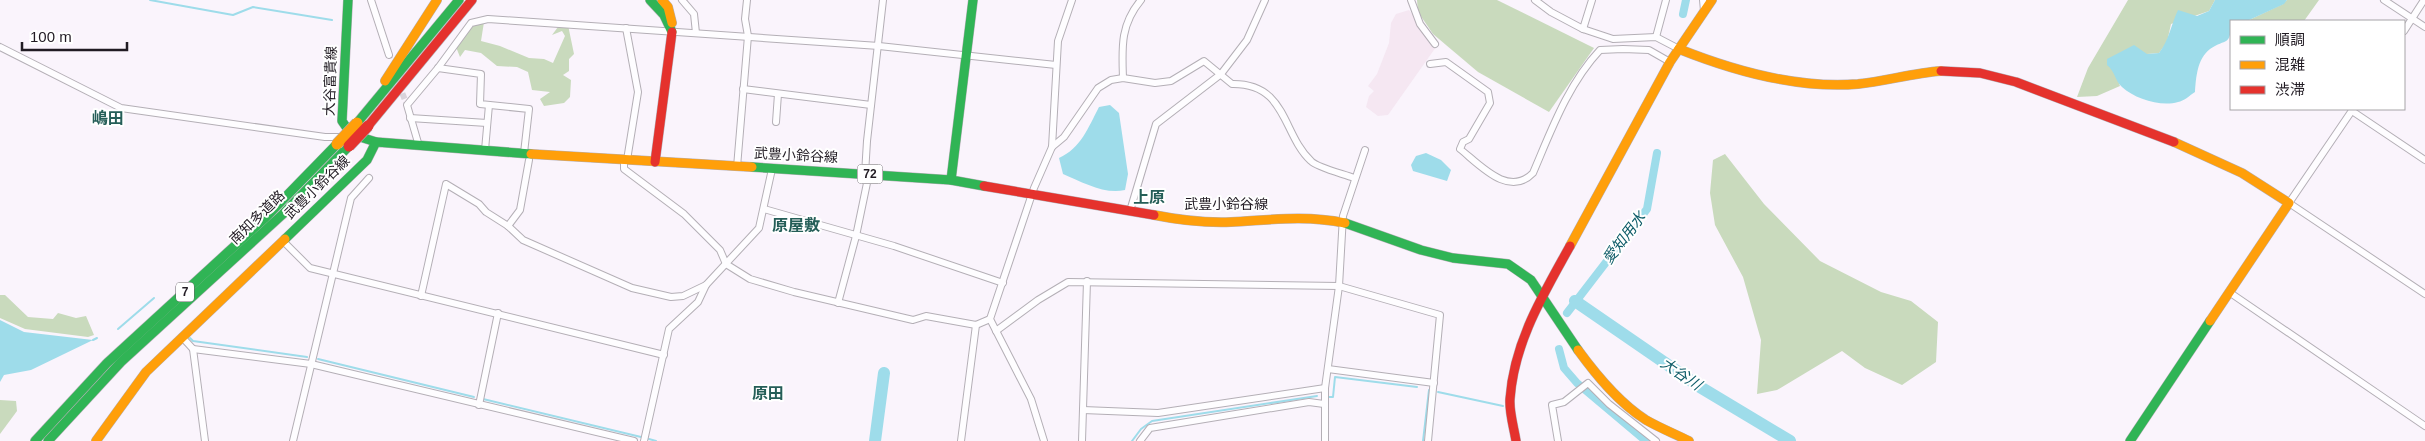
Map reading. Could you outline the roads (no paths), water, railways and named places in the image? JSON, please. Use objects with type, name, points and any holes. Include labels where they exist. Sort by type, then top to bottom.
[{"type":"main road","name":"大谷富貴線","points":[[346,142],[342,121],[348,0]]},
{"type":"main road","points":[[362,122],[362,110],[387,78],[437,0]]},
{"type":"main road","name":"南知多道路","points":[[48,441],[121,362],[276,220],[346,142],[459,0]]},
{"type":"main road","name":"南知多道路","points":[[362,122],[391,99],[472,0]]},
{"type":"main road","points":[[391,99],[407,88],[482,0]]},
{"type":"main road","points":[[650,0],[664,15],[672,32]]},
{"type":"main road","points":[[655,162],[672,32],[670,13],[662,0]]},
{"type":"main road","points":[[951,180],[973,0]]},
{"type":"main road","points":[[1516,441],[1510,401],[1512,377],[1522,339],[1542,297],[1670,62],[1703,6],[1712,0]]},
{"type":"main road","points":[[1679,49],[1698,57],[1759,73],[1808,83],[1830,85],[1856,84],[1925,73],[1961,71],[2002,77],[2045,92],[2228,166],[2260,183],[2289,203],[2130,441]]},
{"type":"main road","name":"南知多道路","points":[[35,441],[61,409],[98,371],[240,242],[346,142]]},
{"type":"main road","points":[[346,142],[376,142]]},
{"type":"main road","name":"武豊小鈴谷線","points":[[96,441],[140,379],[367,160],[376,142],[485,150],[527,156],[626,160],[951,180],[1180,220],[1229,222],[1298,217],[1344,222],[1421,250],[1453,258],[1508,264],[1531,280],[1596,374],[1618,397],[1646,420],[1689,441]]},
{"type":"street","points":[[371,0],[389,55]]},
{"type":"street","points":[[682,0],[694,14],[696,32]]},
{"type":"street","points":[[738,167],[748,36],[745,19],[747,0]]},
{"type":"street","points":[[838,303],[856,236],[867,183],[865,174],[871,105],[883,0]]},
{"type":"street","points":[[1044,441],[1030,399],[990,319],[1034,194],[1034,188],[1052,147],[1058,41],[1072,0]]},
{"type":"street","points":[[1124,78],[1122,42],[1127,26],[1142,0]]},
{"type":"street","points":[[1130,211],[1156,124],[1220,74],[1246,40],[1265,0]]},
{"type":"street","points":[[1411,0],[1420,24],[1435,44]]},
{"type":"street","points":[[1536,0],[1551,12],[1583,28],[1613,39],[1656,37],[1679,49]]},
{"type":"street","points":[[1583,28],[1592,0]]},
{"type":"street","points":[[1656,37],[1666,0]]},
{"type":"street","points":[[2384,0],[2425,27]]},
{"type":"street","points":[[2405,28],[2424,0]]},
{"type":"street","points":[[419,146],[407,105],[438,68],[470,23],[488,19],[879,46],[1056,65]]},
{"type":"street","points":[[626,28],[638,92],[624,169],[684,214],[720,250],[726,264],[750,279],[838,303],[913,320],[926,316],[976,324],[990,319]]},
{"type":"street","points":[[0,47],[121,108],[325,137],[346,142]]},
{"type":"street","points":[[1430,64],[1446,62],[1488,92],[1490,103],[1469,139],[1463,142],[1460,149],[1490,174],[1513,184],[1526,181],[1533,173],[1560,110],[1592,59],[1600,50],[1623,48],[1649,50],[1670,62]]},
{"type":"street","points":[[1052,147],[1064,137],[1098,88],[1111,80],[1124,78],[1156,83],[1171,81],[1204,61],[1232,84],[1250,83],[1275,102],[1311,162],[1354,178]]},
{"type":"street","points":[[438,68],[481,74],[480,104],[528,109],[527,156],[520,210],[508,226]]},
{"type":"street","points":[[743,89],[871,105]]},
{"type":"street","points":[[776,122],[778,94]]},
{"type":"street","points":[[485,150],[489,105]]},
{"type":"street","points":[[2425,160],[2353,110],[2289,203],[2425,294]]},
{"type":"street","points":[[410,118],[487,123]]},
{"type":"street","points":[[1324,441],[1325,388],[1338,286],[1343,216],[1354,178],[1365,150]]},
{"type":"street","points":[[644,441],[669,329],[698,302],[706,285],[759,228],[772,169]]},
{"type":"street","points":[[293,441],[351,198],[369,178]]},
{"type":"street","points":[[420,296],[446,184],[479,204],[486,212],[508,226],[523,240],[632,288],[671,297],[683,296],[706,285]]},
{"type":"street","points":[[764,209],[902,249],[1003,283]]},
{"type":"street","points":[[283,241],[310,268],[664,355]]},
{"type":"street","points":[[1082,441],[1087,281]]},
{"type":"street","points":[[996,331],[1038,300],[1068,282],[1338,286],[1440,314],[1428,441]]},
{"type":"street","points":[[2229,292],[2425,426]]},
{"type":"street","points":[[479,405],[498,313]]},
{"type":"street","points":[[961,441],[976,324]]},
{"type":"street","points":[[182,337],[193,349],[206,441]]},
{"type":"street","points":[[193,349],[311,364],[634,441]]},
{"type":"street","points":[[1328,369],[1434,383]]},
{"type":"street","points":[[1558,441],[1552,405],[1564,402],[1588,383],[1609,404],[1656,441]]},
{"type":"street","points":[[1083,410],[1158,413],[1325,388]]},
{"type":"street","points":[[1140,441],[1150,428],[1309,402],[1324,404]]},
{"type":"water","points":[[2215,0],[2287,0],[2284,4],[2249,20],[2230,20],[2229,38],[2210,49],[2202,58],[2198,69],[2195,92],[2182,101],[2156,103],[2148,101],[2127,91],[2120,85],[2107,65],[2107,59],[2134,45],[2147,54],[2159,53],[2168,38],[2178,10],[2197,16],[2209,11]]},
{"type":"water","points":[[1110,105],[1119,113],[1128,174],[1125,190],[1110,191],[1094,187],[1063,174],[1059,158],[1067,154],[1078,143],[1099,107]]},
{"type":"water","points":[[1426,153],[1441,160],[1451,170],[1447,181],[1413,171],[1411,165],[1416,156]]},
{"type":"water","points":[[0,320],[24,332],[93,340],[31,370],[4,375],[0,382]]},
{"type":"waterway","points":[[150,0],[233,15],[253,7],[332,20]]},
{"type":"waterway","name":"愛知用水","points":[[1683,14],[1686,0]]},
{"type":"waterway","name":"愛知用水","points":[[1567,313],[1647,209],[1657,153]]},
{"type":"waterway","points":[[118,329],[154,298]]},
{"type":"waterway","name":"大谷川","points":[[1575,301],[1700,387],[1790,441]]},
{"type":"waterway","points":[[93,340],[97,338]]},
{"type":"waterway","points":[[190,338],[193,341],[307,357]]},
{"type":"waterway","name":"愛知用水","points":[[1559,349],[1564,368],[1577,383],[1646,441]]},
{"type":"waterway","points":[[318,359],[474,397]]},
{"type":"waterway","points":[[875,441],[884,373]]},
{"type":"waterway","points":[[1329,397],[1333,397],[1335,377],[1417,387]]},
{"type":"waterway","points":[[1423,441],[1429,390]]},
{"type":"waterway","points":[[1438,392],[1503,406]]},
{"type":"waterway","points":[[1132,441],[1141,429],[1152,421],[1317,396]]},
{"type":"waterway","points":[[483,399],[641,437]]},
{"type":"waterway","points":[[649,439],[656,441]]},
{"type":"tunnel","points":[[399,85],[407,105]]},
{"type":"district","name":"嶋田","points":[[108,118]]},
{"type":"district","name":"上原","points":[[1149,197]]},
{"type":"district","name":"原屋敷","points":[[796,225]]},
{"type":"district","name":"原田","points":[[768,393]]}]
